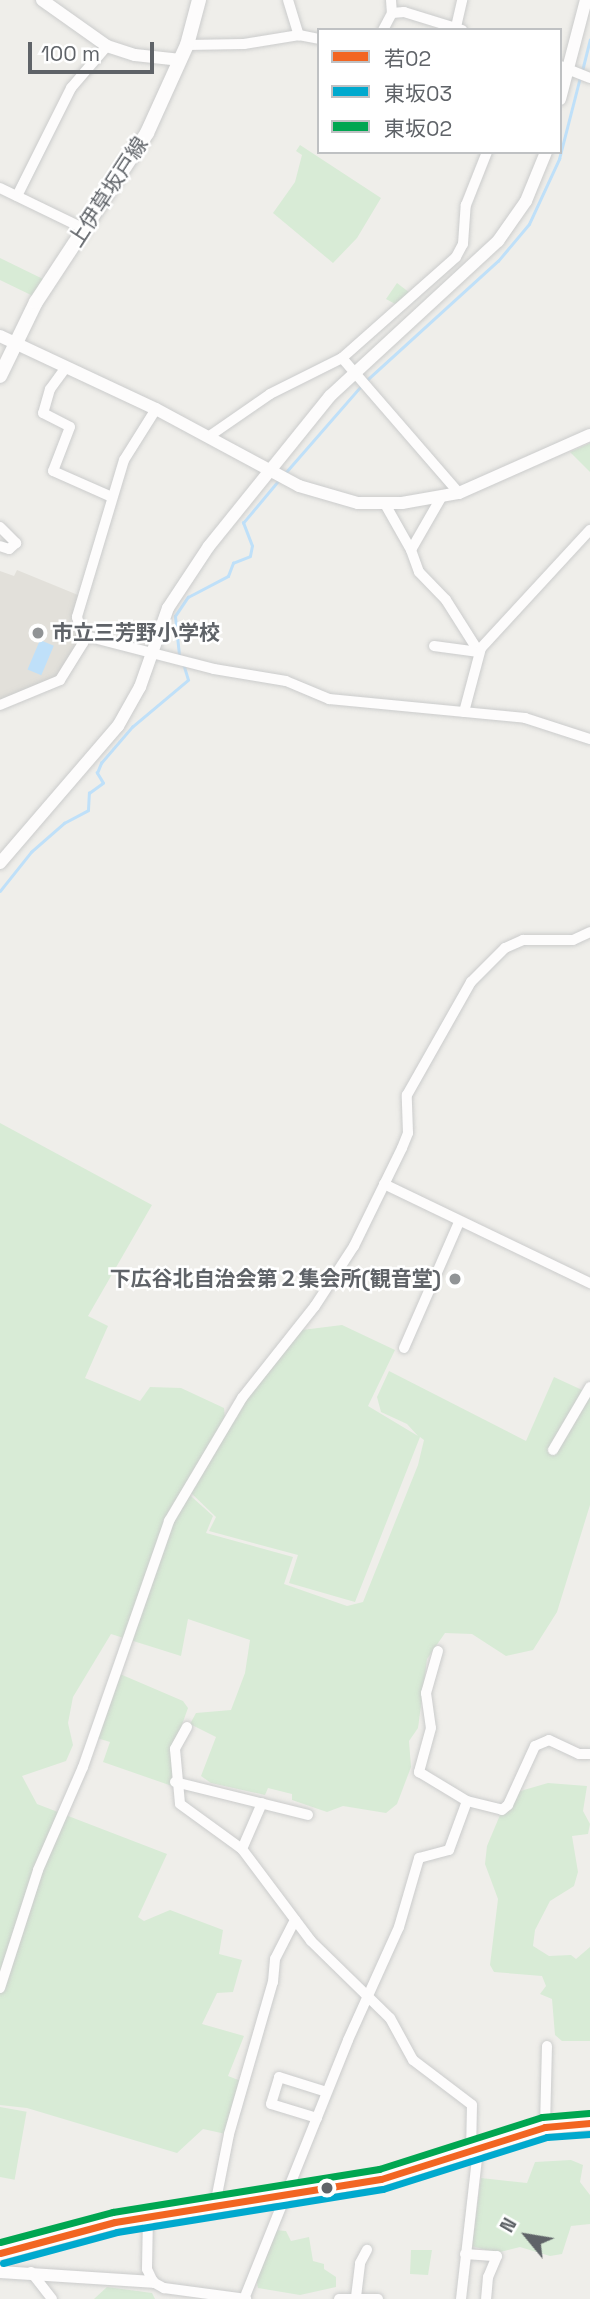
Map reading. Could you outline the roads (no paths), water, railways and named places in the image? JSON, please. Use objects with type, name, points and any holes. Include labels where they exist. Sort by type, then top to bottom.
[{"type":"main road","name":"上伊草坂戸線","points":[[0,376],[6,340],[85,229],[147,133],[187,45],[200,0]]},
{"type":"main road","points":[[0,2253],[69,2232],[148,2216],[394,2177],[545,2127],[590,2123]]},
{"type":"street","points":[[42,0],[107,46],[135,55],[181,60]]},
{"type":"street","points":[[288,0],[299,34]]},
{"type":"street","points":[[384,28],[392,13],[391,0]]},
{"type":"street","points":[[392,13],[404,12],[459,28],[462,0]]},
{"type":"street","points":[[586,0],[564,68],[590,78]]},
{"type":"street","points":[[187,45],[244,44],[299,34],[317,38]]},
{"type":"street","points":[[17,196],[71,88],[107,46]]},
{"type":"street","points":[[208,438],[270,394],[342,358],[456,257],[463,244],[463,215],[486,154]]},
{"type":"street","points":[[0,863],[118,726],[140,687],[180,586],[268,471],[355,372],[498,241],[527,201],[545,154]]},
{"type":"street","points":[[0,188],[85,229]]},
{"type":"street","points":[[6,340],[156,409],[268,471],[340,499],[386,504],[458,493],[590,435]]},
{"type":"street","points":[[342,358],[458,493]]},
{"type":"street","points":[[64,370],[50,389],[43,413],[69,426],[52,471],[112,497]]},
{"type":"street","points":[[0,705],[60,680],[83,643],[77,617],[112,497],[124,460],[156,409]]},
{"type":"street","points":[[411,550],[442,496]]},
{"type":"street","points":[[386,504],[411,550],[419,572],[446,600],[478,651]]},
{"type":"street","points":[[0,527],[16,543],[9,549],[0,546]]},
{"type":"street","points":[[464,712],[478,651],[590,530]]},
{"type":"street","points":[[82,635],[151,654],[286,681],[329,699],[536,720],[590,738]]},
{"type":"street","points":[[434,646],[478,651]]},
{"type":"street","points":[[0,1988],[38,1870],[83,1767],[169,1521],[242,1398],[333,1282],[408,1132],[407,1095],[471,982],[505,948],[523,940],[573,940],[590,932]]},
{"type":"street","points":[[384,1184],[590,1283]]},
{"type":"street","points":[[404,1348],[459,1222]]},
{"type":"street","points":[[553,1450],[590,1387]]},
{"type":"street","points":[[438,1651],[428,1679],[431,1728],[419,1772],[467,1801],[502,1810],[535,1746],[548,1740],[590,1754]]},
{"type":"street","points":[[187,1727],[175,1749],[175,1782],[180,1804],[242,1849],[295,1920],[399,2030],[414,2060],[472,2105],[474,2152],[461,2299]]},
{"type":"street","points":[[175,1782],[308,1815]]},
{"type":"street","points":[[148,2216],[147,2269],[153,2282],[163,2288],[245,2299],[327,2092],[399,1927],[419,1858],[449,1850],[467,1801]]},
{"type":"street","points":[[242,1849],[262,1803]]},
{"type":"street","points":[[215,2205],[229,2134],[273,1982],[275,1959],[295,1920]]},
{"type":"street","points":[[545,2127],[547,2046]]},
{"type":"street","points":[[317,2118],[271,2104],[279,2077],[327,2092]]},
{"type":"street","points":[[356,2297],[360,2263],[367,2250]]},
{"type":"street","points":[[465,2254],[496,2256],[488,2277],[486,2299]]},
{"type":"street","points":[[0,2272],[31,2272],[125,2284],[153,2282]]},
{"type":"street","points":[[31,2272],[52,2299]]},
{"type":"street","points":[[340,2299],[378,2299]]},
{"type":"water","points":[[40,640],[54,646],[41,675],[27,669]]},
{"type":"waterway","points":[[582,71],[590,40]]},
{"type":"waterway","points":[[562,147],[580,77]]},
{"type":"waterway","points":[[367,380],[498,261],[529,224],[560,154]]},
{"type":"waterway","points":[[286,472],[362,385]]},
{"type":"waterway","points":[[179,655],[175,616],[188,597],[228,576],[233,563],[250,556],[252,546],[243,523],[279,480]]},
{"type":"waterway","points":[[0,891],[31,852],[64,823],[88,810],[89,793],[103,783],[97,773],[101,763],[132,727],[188,680],[183,664]]},
{"type":"place","name":"市立三芳野小学校","points":[[38,633]]},
{"type":"place","name":"下広谷北自治会第２集会所(観音堂)","points":[[455,1279]]}]
